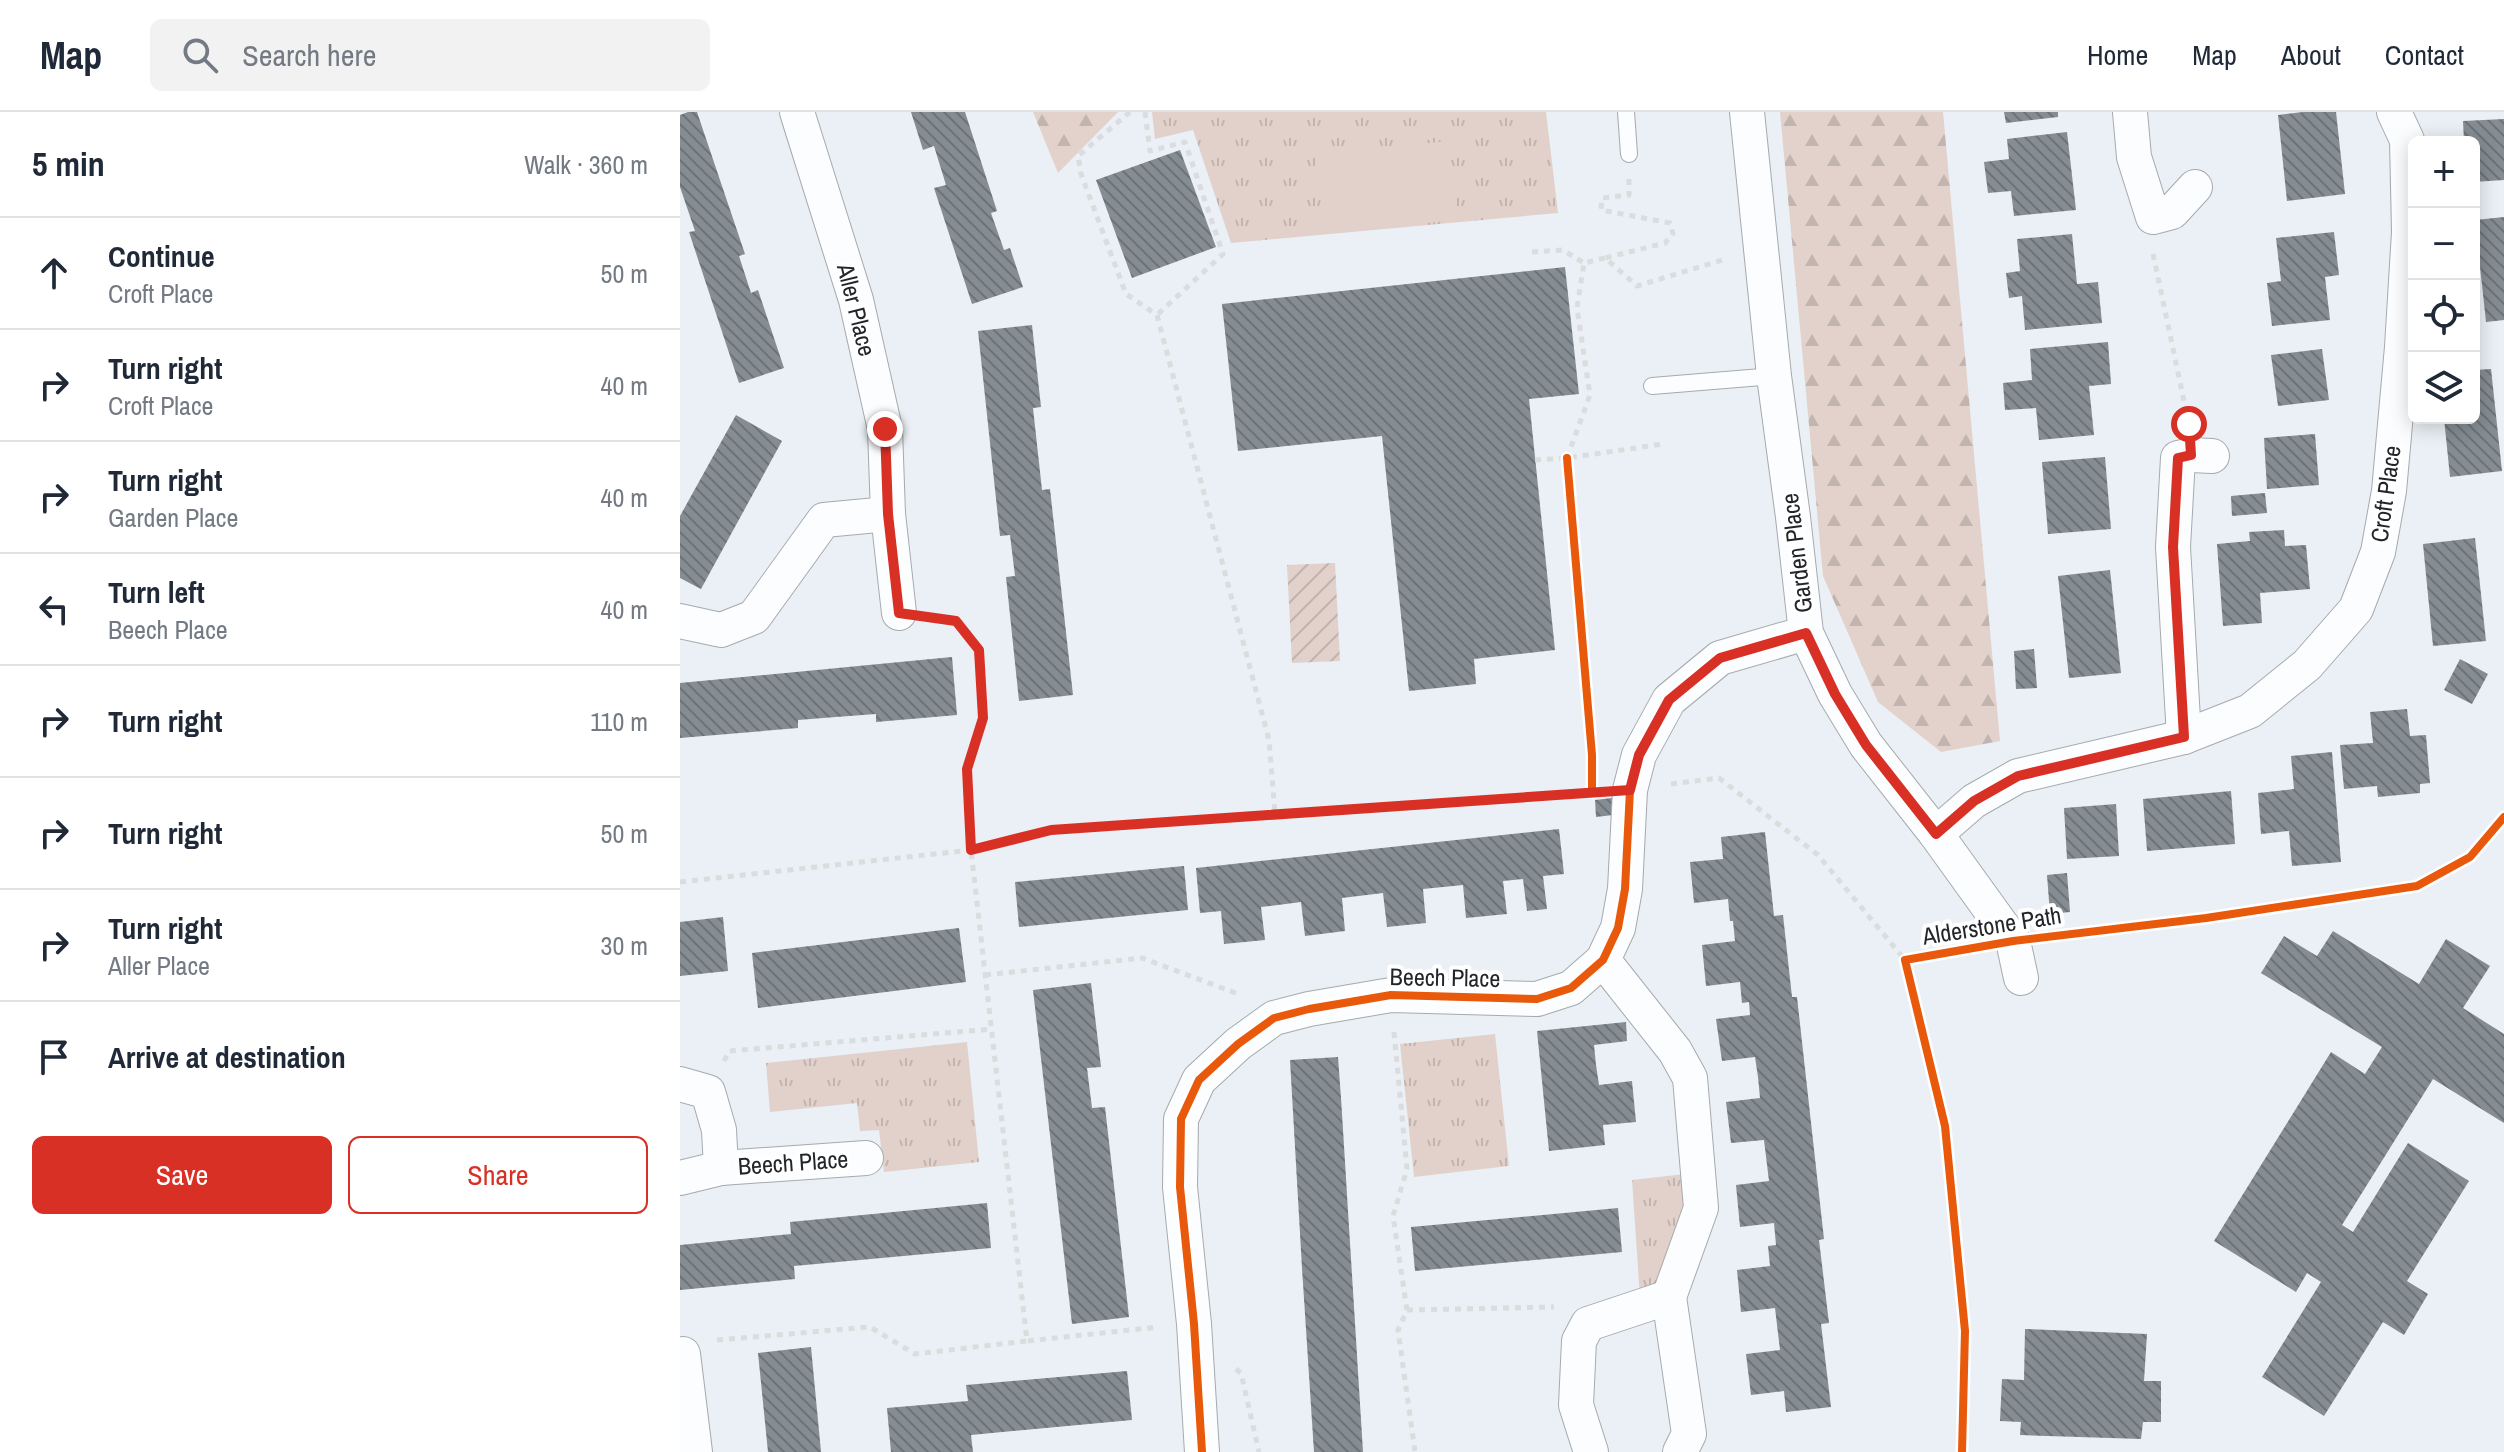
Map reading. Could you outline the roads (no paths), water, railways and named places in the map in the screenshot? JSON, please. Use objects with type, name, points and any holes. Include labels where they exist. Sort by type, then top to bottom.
[{"type":"street","name":"Aller Place","points":[[797,112],[856,300],[885,429],[888,514],[899,613]]},
{"type":"street","name":"Garden Place","points":[[1747,112],[1774,376],[1806,633],[1835,694],[1866,745],[1936,834],[2013,941],[2021,978]]},
{"type":"street","points":[[2130,112],[2134,157],[2153,217],[2172,212],[2195,187]]},
{"type":"street","name":"Croft Place","points":[[1936,834],[1974,801],[2018,776],[2184,737],[2250,711],[2307,665],[2356,609],[2378,552],[2389,491],[2409,232],[2407,140],[2394,112]]},
{"type":"street","points":[[2184,737],[2173,547],[2178,458],[2201,456]]},
{"type":"street","points":[[680,621],[721,630],[754,617],[824,520],[888,514]]},
{"type":"street","name":"Beech Place","points":[[1202,1452],[1194,1324],[1180,1187],[1181,1119],[1199,1080],[1238,1044],[1274,1018],[1309,1009],[1391,995],[1537,999],[1571,988],[1603,960],[1618,928],[1625,889],[1630,790],[1639,755],[1669,700],[1720,658],[1806,633]]},
{"type":"street","points":[[1603,960],[1675,1051],[1690,1078],[1701,1208],[1669,1297],[1689,1434],[1680,1452]]},
{"type":"street","name":"Beech Place","points":[[694,1088],[719,1130],[721,1168]]},
{"type":"street","name":"Beech Place","points":[[680,1178],[721,1168],[866,1158]]},
{"type":"street","points":[[1591,1452],[1576,1405],[1579,1341],[1588,1324],[1669,1297]]},
{"type":"street","points":[[683,1354],[695,1452]]},
{"type":"lane","points":[[1626,112],[1629,154]]},
{"type":"lane","points":[[1652,386],[1774,376]]}]
